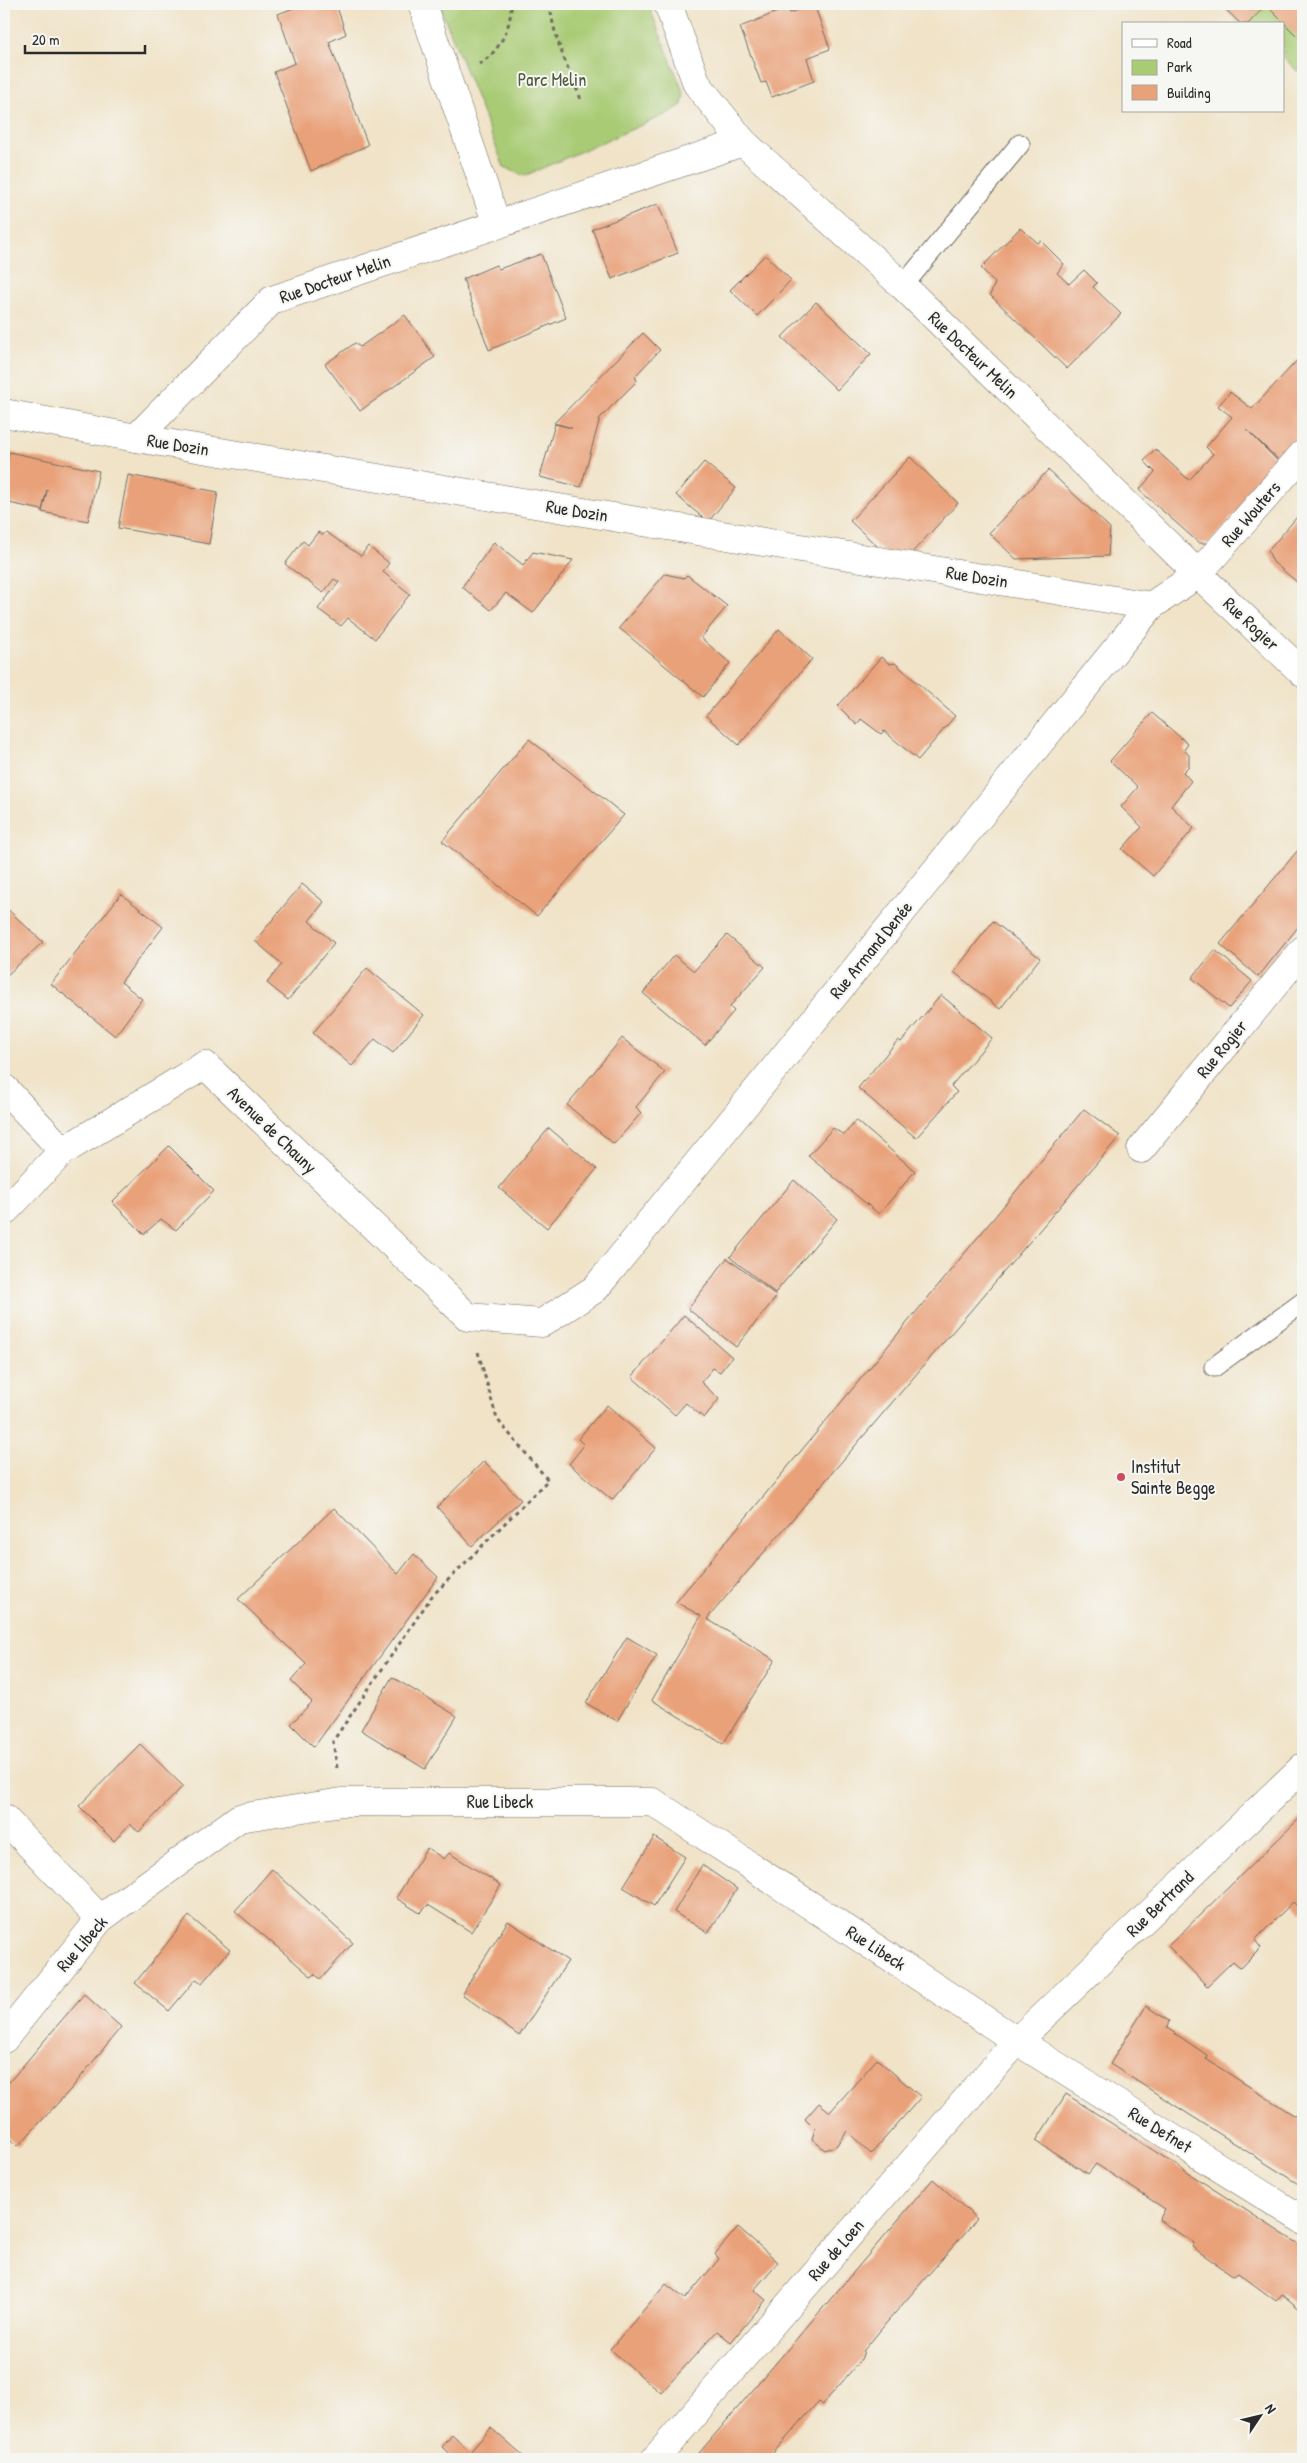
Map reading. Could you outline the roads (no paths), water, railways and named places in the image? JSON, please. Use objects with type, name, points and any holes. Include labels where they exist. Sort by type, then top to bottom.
[{"type":"street","points":[[422,4],[497,224]]},
{"type":"street","name":"Rue Docteur Melin","points":[[668,4],[697,84],[743,142],[903,286],[1198,574]]},
{"type":"street","name":"Rue Docteur Melin","points":[[136,438],[272,300],[743,142]]},
{"type":"street","name":"Rue Dozin","points":[[4,413],[136,438],[1151,606]]},
{"type":"street","name":"Rue Wouters","points":[[1198,574],[1303,454]]},
{"type":"street","name":"Rue Armand Denée","points":[[468,1318],[542,1322],[595,1289],[1151,606],[1198,574]]},
{"type":"street","name":"Rue Rogier","points":[[1198,574],[1303,673]]},
{"type":"street","name":"Rue Rogier","points":[[1141,1149],[1303,950]]},
{"type":"street","name":"Avenue de Chauny","points":[[63,1151],[205,1065],[468,1318]]},
{"type":"street","points":[[4,1088],[63,1151],[4,1212]]},
{"type":"street","name":"Rue Bertrand","points":[[1017,2041],[1303,1767]]},
{"type":"street","name":"Rue Libeck","points":[[4,2040],[100,1919],[239,1818],[342,1802],[653,1802],[1017,2041]]},
{"type":"street","points":[[4,1818],[100,1919]]},
{"type":"street","name":"Rue Defnet","points":[[1017,2041],[1303,2220]]},
{"type":"street","name":"Rue de Loen","points":[[655,2459],[1017,2041]]},
{"type":"lane","points":[[903,286],[1020,144]]},
{"type":"lane","points":[[1214,1367],[1303,1302]]},
{"type":"place","name":"Institut Sainte Begge","points":[[1121,1477]]},
{"type":"park label","name":"Parc Melin","points":[[552,80]]}]
